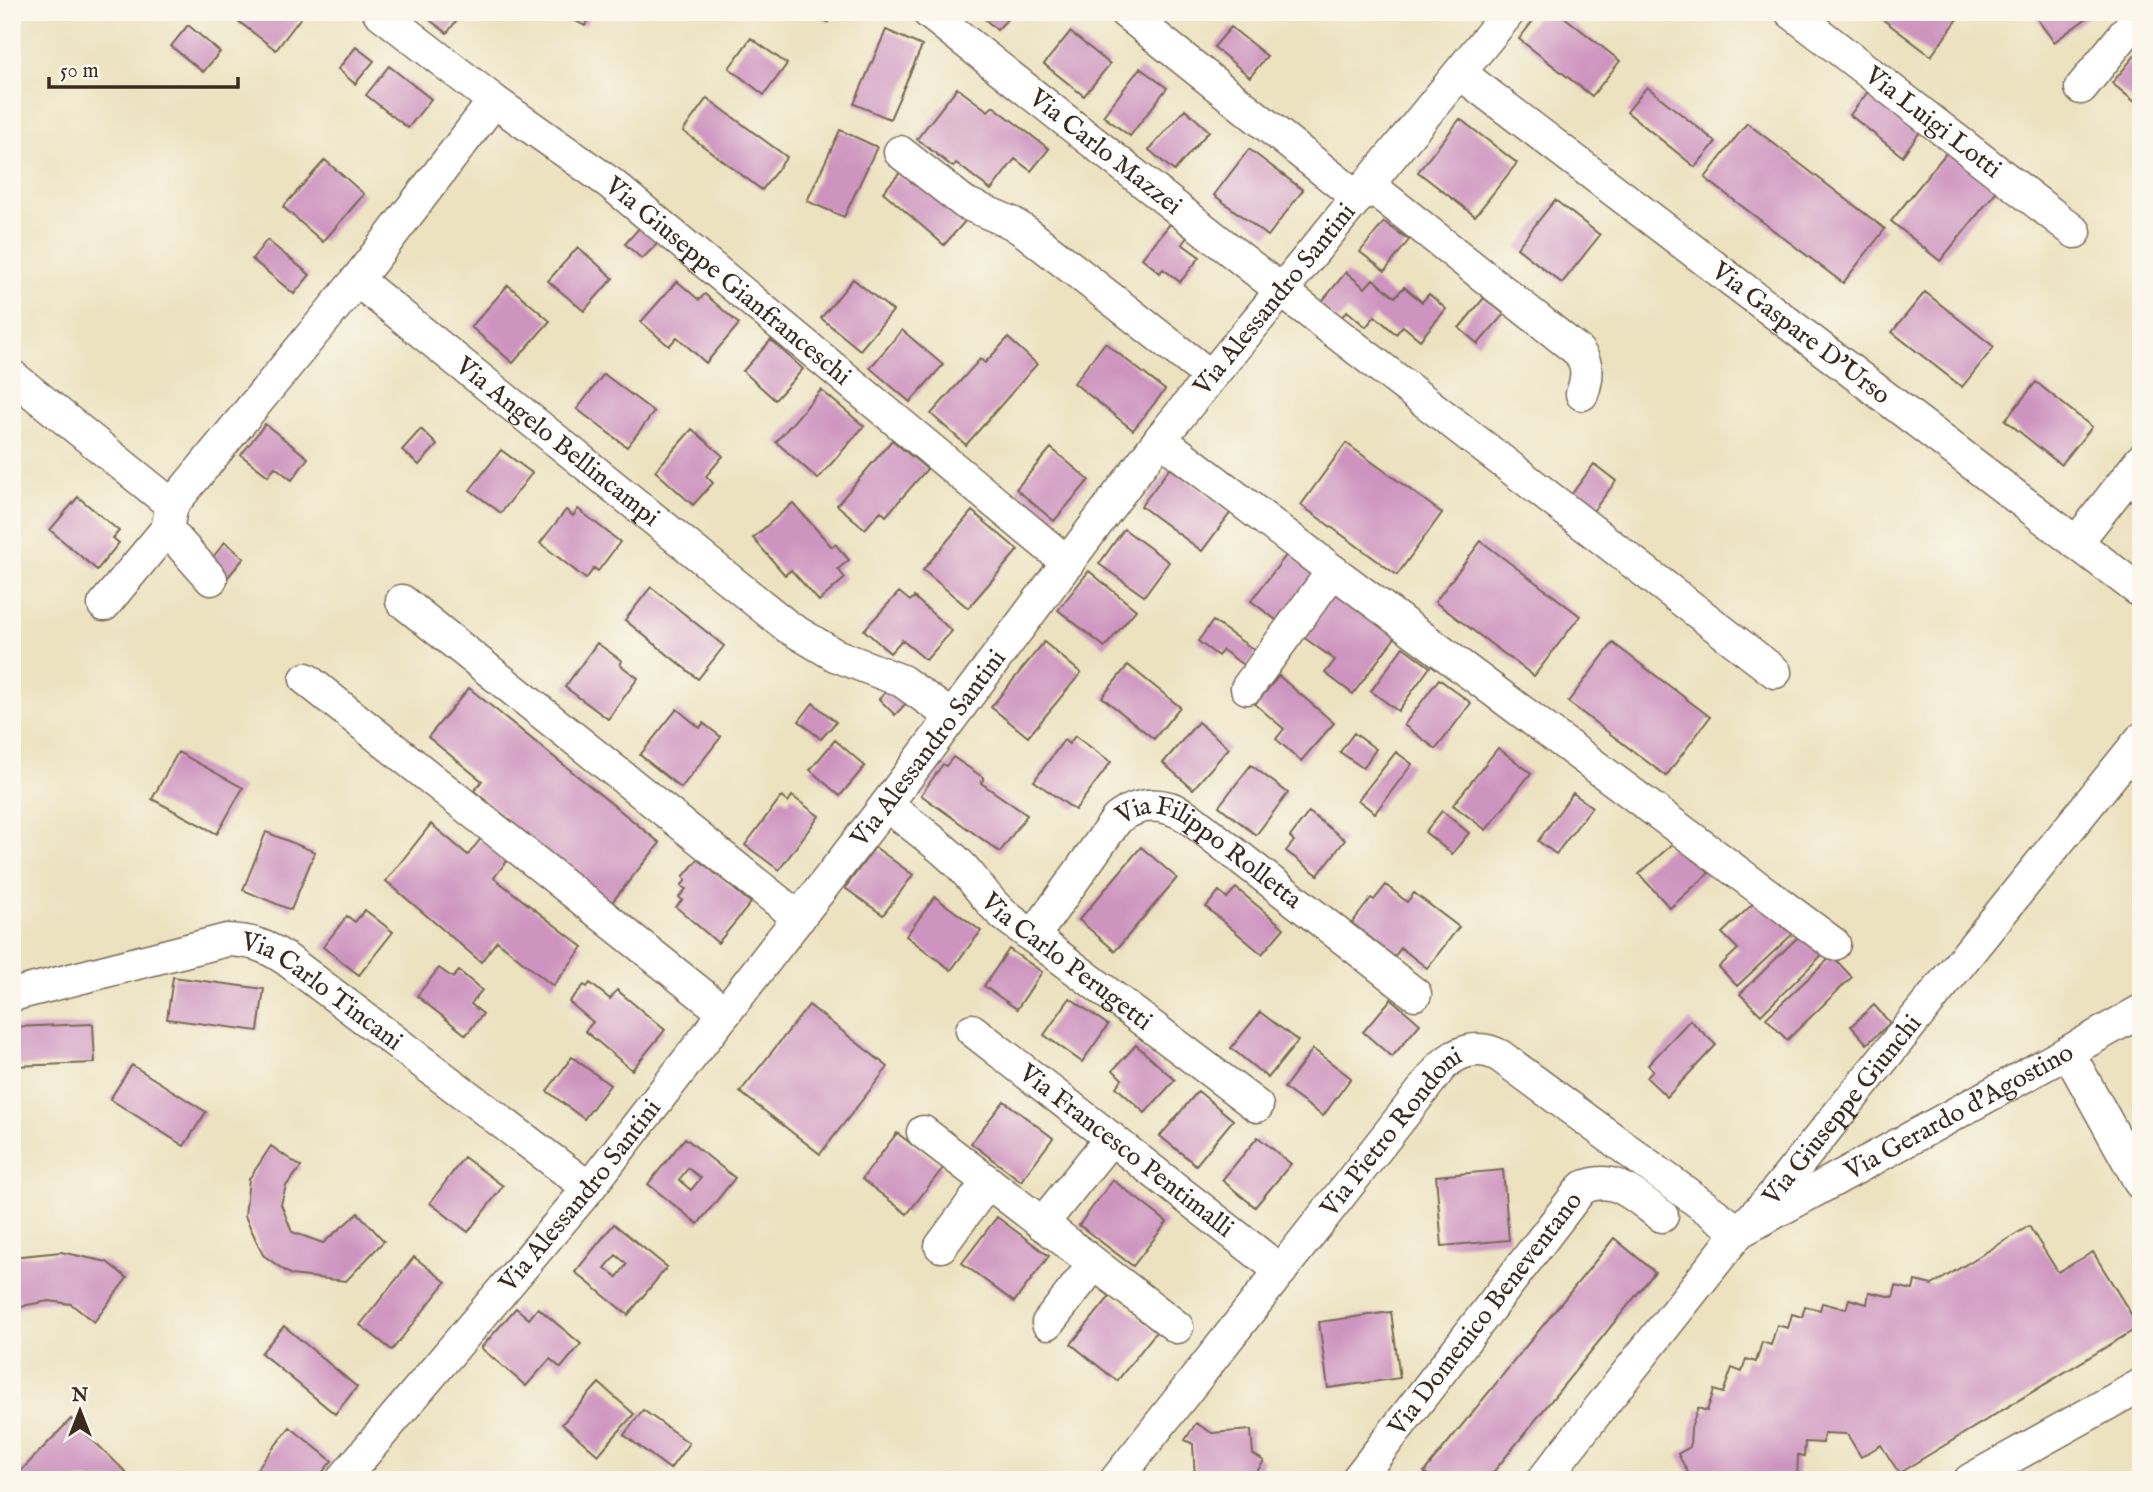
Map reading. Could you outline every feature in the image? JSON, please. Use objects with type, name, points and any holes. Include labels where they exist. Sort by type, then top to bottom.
[{"type":"street","name":"Via Carlo Mazzei","points":[[928,12],[1282,291],[1775,672]]},
{"type":"street","points":[[1125,12],[1578,351],[1586,363],[1587,372],[1582,394]]},
{"type":"street","name":"Via Alessandro Santini","points":[[342,1480],[589,1188],[886,804],[1160,439],[1509,12]]},
{"type":"street","name":"Via Luigi Lotti","points":[[1791,12],[2075,232]]},
{"type":"street","points":[[2081,88],[2130,27],[2137,12]]},
{"type":"street","name":"Via Giuseppe Gianfranceschi","points":[[379,13],[494,101],[610,183],[1068,563]]},
{"type":"street","name":"Via Gaspare D'Urso","points":[[1460,73],[2141,592]]},
{"type":"street","points":[[104,606],[170,517],[494,101]]},
{"type":"street","points":[[900,152],[965,204],[1012,223],[1027,233],[1210,376]]},
{"type":"street","name":"Via Angelo Bellincampi","points":[[357,280],[788,627],[835,654],[902,681],[951,716]]},
{"type":"street","points":[[12,376],[170,517],[211,579]]},
{"type":"street","points":[[1160,439],[1835,944]]},
{"type":"street","points":[[2076,543],[2141,460]]},
{"type":"street","points":[[1247,688],[1332,570]]},
{"type":"street","points":[[402,601],[799,918]]},
{"type":"street","points":[[306,679],[725,1013]]},
{"type":"street","name":"Via Giuseppe Giunchi","points":[[1542,1480],[1739,1232],[1770,1199],[2141,739]]},
{"type":"street","name":"Via Carlo Perugetti","points":[[886,804],[952,857],[995,908],[1257,1106]]},
{"type":"street","name":"Via Filippo Rolletta","points":[[1033,937],[1117,819],[1135,808],[1164,806],[1188,817],[1415,994]]},
{"type":"street","name":"Via Carlo Tincani","points":[[12,995],[226,940],[249,941],[286,959],[589,1188]]},
{"type":"street","name":"Via Gerardo d'Agostino","points":[[1739,1232],[2141,1010]]},
{"type":"street","name":"Via Francesco Pentimalli","points":[[972,1030],[1281,1271]]},
{"type":"street","name":"Via Pietro Rondoni","points":[[1116,1480],[1441,1068],[1454,1056],[1487,1050],[1506,1060],[1739,1232]]},
{"type":"street","points":[[2068,1052],[2141,1184]]},
{"type":"street","points":[[923,1132],[1177,1328]]},
{"type":"street","points":[[1042,1224],[1111,1138]]},
{"type":"street","points":[[941,1246],[988,1182]]},
{"type":"street","name":"Via Domenico Beneventano","points":[[1357,1480],[1582,1188],[1595,1182],[1610,1182],[1661,1216]]},
{"type":"street","points":[[1048,1323],[1094,1264]]},
{"type":"street","points":[[1970,1480],[2141,1385]]},
{"type":"building","points":[[226,12],[305,12],[276,50]]},
{"type":"building","points":[[419,12],[463,12],[447,33]]},
{"type":"building","points":[[566,12],[592,12],[585,26],[564,15]]},
{"type":"building","points":[[815,12],[836,12],[828,22]]},
{"type":"building","points":[[977,12],[1014,12],[997,30]]},
{"type":"building","points":[[1540,12],[1558,12],[1620,61],[1592,96],[1519,39]]},
{"type":"building","points":[[1873,12],[1949,12],[1958,19],[1931,56]]},
{"type":"building","points":[[2032,12],[2089,12],[2091,15],[2054,42]]},
{"type":"building","points":[[188,25],[220,52],[203,72],[171,46]]},
{"type":"building","points":[[1231,27],[1267,56],[1250,77],[1214,47]]},
{"type":"building","points":[[886,30],[922,46],[890,119],[854,104]]},
{"type":"building","points":[[1070,32],[1110,64],[1084,96],[1044,64]]},
{"type":"building","points":[[751,38],[787,64],[764,95],[729,68]]},
{"type":"building","points":[[356,47],[374,61],[355,84],[338,69]]},
{"type":"building","points":[[2141,48],[2141,107],[2112,83]]},
{"type":"building","points":[[389,66],[431,99],[408,128],[366,95]]},
{"type":"building","points":[[1140,68],[1167,88],[1130,136],[1103,116]]},
{"type":"building","points":[[1647,87],[1716,142],[1695,167],[1627,112]]},
{"type":"building","points":[[957,88],[988,111],[993,106],[1049,149],[1031,171],[1015,159],[991,190],[956,163],[953,167],[917,139]]},
{"type":"building","points":[[1871,88],[1923,128],[1902,156],[1850,115]]},
{"type":"building","points":[[707,98],[787,157],[762,190],[683,131]]},
{"type":"building","points":[[1185,109],[1209,131],[1174,171],[1149,150]]},
{"type":"building","points":[[1460,119],[1517,163],[1475,216],[1418,172]]},
{"type":"building","points":[[1747,123],[1885,229],[1843,283],[1705,178]]},
{"type":"building","points":[[840,130],[877,147],[844,217],[807,201]]},
{"type":"building","points":[[1951,147],[2000,187],[1940,261],[1891,221]]},
{"type":"building","points":[[1249,149],[1303,190],[1268,236],[1214,195]]},
{"type":"building","points":[[325,160],[364,194],[323,242],[283,207]]},
{"type":"building","points":[[906,166],[967,219],[944,245],[883,192]]},
{"type":"building","points":[[1555,200],[1600,235],[1562,283],[1517,248]]},
{"type":"building","points":[[1384,222],[1409,240],[1385,271],[1360,252]]},
{"type":"building","points":[[1170,224],[1187,237],[1182,244],[1200,257],[1180,282],[1163,269],[1160,273],[1142,258]]},
{"type":"building","points":[[640,227],[658,243],[642,259],[625,244]]},
{"type":"building","points":[[267,240],[310,275],[294,294],[252,259]]},
{"type":"building","points":[[578,247],[613,278],[584,311],[548,281]]},
{"type":"building","points":[[1346,272],[1365,288],[1373,279],[1395,297],[1404,287],[1422,302],[1429,294],[1446,309],[1420,340],[1403,326],[1396,334],[1375,316],[1366,327],[1347,311],[1338,321],[1319,305]]},
{"type":"building","points":[[853,279],[893,311],[860,350],[821,318]]},
{"type":"building","points":[[677,281],[699,300],[705,294],[739,324],[706,363],[677,337],[669,346],[641,322]]},
{"type":"building","points":[[508,285],[550,321],[513,363],[471,327]]},
{"type":"building","points":[[1925,292],[1994,347],[1962,387],[1892,332]]},
{"type":"building","points":[[1484,298],[1504,314],[1478,344],[1459,328]]},
{"type":"building","points":[[902,330],[943,365],[910,402],[870,368]]},
{"type":"building","points":[[1008,338],[1037,364],[966,445],[931,414],[980,359],[985,363]]},
{"type":"building","points":[[771,340],[803,369],[775,400],[743,371]]},
{"type":"building","points":[[1105,343],[1165,390],[1133,430],[1074,383]]},
{"type":"building","points":[[604,374],[654,412],[627,447],[577,409]]},
{"type":"building","points":[[2036,382],[2092,427],[2061,465],[2005,420]]},
{"type":"building","points":[[821,390],[864,426],[818,479],[776,442]]},
{"type":"building","points":[[265,424],[308,458],[292,480],[275,467],[268,476],[241,455]]},
{"type":"building","points":[[421,429],[437,445],[419,465],[402,450]]},
{"type":"building","points":[[692,429],[723,456],[706,476],[713,483],[693,505],[655,471]]},
{"type":"building","points":[[892,440],[927,469],[886,516],[881,511],[865,529],[837,505]]},
{"type":"building","points":[[1346,443],[1442,513],[1397,575],[1301,505]]},
{"type":"building","points":[[1051,448],[1089,480],[1054,521],[1016,489]]},
{"type":"building","points":[[501,450],[532,473],[501,513],[470,490]]},
{"type":"building","points":[[1594,464],[1616,481],[1593,511],[1571,495]]},
{"type":"building","points":[[1170,468],[1231,512],[1202,551],[1141,506]]},
{"type":"building","points":[[78,497],[119,531],[113,538],[119,543],[97,570],[50,530]]},
{"type":"building","points":[[793,503],[832,547],[835,544],[849,560],[838,569],[845,578],[819,601],[791,570],[785,575],[753,538]]},
{"type":"building","points":[[578,509],[620,542],[598,571],[594,568],[586,579],[540,543],[566,510],[573,516]]},
{"type":"building","points":[[972,511],[1018,550],[968,608],[923,570]]},
{"type":"building","points":[[1124,529],[1169,562],[1144,596],[1099,564]]},
{"type":"building","points":[[1481,541],[1580,616],[1534,676],[1435,602]]},
{"type":"building","points":[[225,542],[244,558],[228,577],[209,562]]},
{"type":"building","points":[[1288,553],[1321,578],[1284,626],[1251,601]]},
{"type":"building","points":[[1089,571],[1136,610],[1105,647],[1058,610]]},
{"type":"building","points":[[1331,582],[1399,632],[1353,694],[1325,673],[1335,660],[1295,631]]},
{"type":"building","points":[[651,587],[724,646],[698,679],[625,620]]},
{"type":"building","points":[[899,592],[910,601],[914,597],[952,631],[926,660],[902,640],[890,653],[864,630]]},
{"type":"building","points":[[1213,621],[1257,652],[1246,667],[1223,650],[1218,656],[1198,641]]},
{"type":"building","points":[[1044,642],[1081,673],[1028,737],[991,707]]},
{"type":"building","points":[[597,643],[622,661],[620,665],[638,678],[608,719],[565,687]]},
{"type":"building","points":[[1613,643],[1710,717],[1666,776],[1568,702]]},
{"type":"building","points":[[1403,647],[1430,667],[1398,711],[1371,691]]},
{"type":"building","points":[[1128,665],[1180,707],[1154,739],[1102,697]]},
{"type":"building","points":[[1279,676],[1334,723],[1301,761],[1276,739],[1284,729],[1255,704]]},
{"type":"building","points":[[1439,679],[1471,703],[1436,749],[1404,725]]},
{"type":"building","points":[[894,683],[910,699],[895,715],[879,699]]},
{"type":"building","points":[[469,688],[660,843],[608,907],[502,822],[506,817],[474,791],[482,781],[428,737]]},
{"type":"building","points":[[813,703],[836,722],[821,739],[799,721]]},
{"type":"building","points":[[677,709],[700,728],[703,723],[721,737],[681,788],[640,755]]},
{"type":"building","points":[[1198,722],[1229,748],[1193,789],[1163,763]]},
{"type":"building","points":[[1354,733],[1376,749],[1363,768],[1340,752]]},
{"type":"building","points":[[1075,736],[1111,762],[1075,810],[1034,781],[1064,740],[1069,744]]},
{"type":"building","points":[[835,740],[865,766],[840,796],[810,770]]},
{"type":"building","points":[[1498,748],[1531,773],[1486,830],[1453,805]]},
{"type":"building","points":[[178,752],[243,788],[217,834],[152,799]]},
{"type":"building","points":[[1396,752],[1412,764],[1375,813],[1358,800]]},
{"type":"building","points":[[953,757],[984,778],[981,783],[1027,815],[1000,852],[921,795],[943,764],[946,766]]},
{"type":"building","points":[[1251,765],[1288,793],[1256,835],[1219,806]]},
{"type":"building","points":[[1573,793],[1592,807],[1556,854],[1538,841]]},
{"type":"building","points":[[792,796],[819,816],[779,870],[745,845],[781,797],[788,802]]},
{"type":"building","points":[[1442,811],[1469,833],[1452,854],[1425,832]]},
{"type":"building","points":[[1309,812],[1345,840],[1318,875],[1286,851],[1294,841],[1290,837]]},
{"type":"building","points":[[431,824],[468,855],[485,833],[512,854],[494,878],[583,947],[553,986],[497,941],[481,962],[386,881]]},
{"type":"building","points":[[266,832],[315,852],[291,910],[243,890]]},
{"type":"building","points":[[1678,839],[1709,873],[1670,908],[1639,874]]},
{"type":"building","points":[[875,847],[913,875],[883,915],[845,888]]},
{"type":"building","points":[[1141,847],[1177,878],[1115,951],[1079,920]]},
{"type":"building","points":[[698,859],[751,903],[718,943],[676,907],[682,900],[679,897],[686,889],[681,886],[686,880],[683,877]]},
{"type":"building","points":[[1386,885],[1407,902],[1414,893],[1459,927],[1427,968],[1401,948],[1394,957],[1352,923],[1371,898],[1374,900]]},
{"type":"building","points":[[1236,888],[1284,928],[1262,954],[1206,907],[1219,891],[1227,898]]},
{"type":"building","points":[[935,897],[981,931],[951,970],[906,936]]},
{"type":"building","points":[[1760,897],[1798,929],[1737,986],[1719,967],[1738,949],[1722,933]]},
{"type":"building","points":[[365,910],[393,932],[359,975],[323,947],[347,916],[355,922]]},
{"type":"building","points":[[1803,932],[1824,953],[1761,1015],[1740,994]]},
{"type":"building","points":[[1009,949],[1042,972],[1017,1009],[984,986]]},
{"type":"building","points":[[1832,956],[1852,977],[1787,1040],[1766,1018]]},
{"type":"building","points":[[439,968],[453,978],[459,971],[482,990],[471,1004],[483,1014],[466,1035],[417,996]]},
{"type":"building","points":[[173,977],[264,989],[258,1031],[167,1019]]},
{"type":"building","points":[[590,983],[610,999],[617,990],[665,1030],[632,1070],[585,1031],[593,1022],[569,1002],[584,985],[587,987]]},
{"type":"building","points":[[1070,998],[1108,1025],[1082,1062],[1044,1035]]},
{"type":"building","points":[[1391,999],[1420,1024],[1392,1057],[1363,1032]]},
{"type":"building","points":[[809,1005],[888,1067],[820,1154],[740,1092]]},
{"type":"building","points":[[1874,1005],[1890,1023],[1867,1044],[1851,1026]]},
{"type":"building","points":[[1260,1012],[1298,1041],[1268,1078],[1231,1048]]},
{"type":"building","points":[[1690,1020],[1716,1045],[1667,1097],[1647,1078],[1653,1070],[1648,1065]]},
{"type":"building","points":[[93,1024],[95,1063],[14,1066],[12,1027]]},
{"type":"building","points":[[1136,1045],[1175,1080],[1145,1113],[1116,1087],[1122,1079],[1113,1070]]},
{"type":"building","points":[[1313,1049],[1351,1078],[1323,1116],[1284,1088]]},
{"type":"building","points":[[572,1057],[610,1085],[584,1119],[547,1091]]},
{"type":"building","points":[[132,1065],[206,1112],[184,1146],[110,1099]]},
{"type":"building","points":[[1198,1091],[1233,1120],[1196,1165],[1160,1136]]},
{"type":"building","points":[[1004,1101],[1053,1138],[1021,1181],[971,1143]]},
{"type":"building","points":[[897,1133],[943,1168],[907,1214],[862,1179]]},
{"type":"building","points":[[1258,1137],[1291,1164],[1255,1207],[1222,1180]]},
{"type":"building","points":[[685,1138],[735,1178],[698,1224],[648,1184]],"holes":[[[688,1168],[701,1178],[691,1190],[679,1180]]]},
{"type":"building","points":[[271,1146],[301,1167],[286,1186],[281,1204],[292,1232],[323,1243],[358,1213],[384,1241],[346,1281],[291,1275],[263,1255],[245,1216],[249,1179]]},
{"type":"building","points":[[464,1157],[503,1186],[468,1232],[430,1203]]},
{"type":"building","points":[[1503,1170],[1509,1240],[1442,1246],[1436,1176]]},
{"type":"building","points":[[1113,1180],[1167,1222],[1133,1266],[1079,1225]]},
{"type":"building","points":[[997,1217],[1049,1256],[1014,1302],[962,1263]]},
{"type":"building","points":[[614,1224],[667,1267],[628,1315],[575,1272]],"holes":[[[616,1255],[627,1264],[617,1277],[605,1268]]]},
{"type":"building","points":[[2029,1226],[2058,1272],[2093,1252],[2139,1327],[1899,1473],[1881,1445],[1861,1457],[1847,1434],[1824,1433],[1823,1443],[1805,1442],[1804,1456],[1798,1455],[1797,1480],[1692,1480],[1678,1454],[1690,1447],[1691,1428],[1698,1408],[1707,1411],[1714,1390],[1723,1393],[1732,1368],[1742,1372],[1746,1359],[1756,1362],[1762,1342],[1771,1345],[1777,1325],[1788,1328],[1792,1314],[1802,1317],[1805,1306],[1820,1310],[1822,1303],[1846,1309],[1849,1299],[1867,1304],[1869,1292],[1893,1297],[1896,1286],[1913,1290],[1915,1281],[1932,1285]]},
{"type":"building","points":[[1614,1238],[1655,1272],[1487,1480],[1433,1480],[1424,1472]]},
{"type":"building","points":[[61,1252],[107,1262],[127,1278],[94,1322],[71,1304],[49,1301],[12,1311],[12,1257]]},
{"type":"building","points":[[414,1257],[446,1282],[392,1350],[360,1325]]},
{"type":"building","points":[[1111,1295],[1156,1332],[1117,1381],[1071,1344]]},
{"type":"building","points":[[516,1308],[529,1319],[538,1308],[581,1344],[561,1368],[550,1359],[526,1386],[481,1348]]},
{"type":"building","points":[[1391,1312],[1400,1378],[1328,1388],[1319,1322]]},
{"type":"building","points":[[284,1326],[357,1387],[335,1414],[261,1353]]},
{"type":"building","points":[[599,1383],[634,1414],[598,1455],[562,1424]]},
{"type":"building","points":[[643,1410],[689,1443],[670,1469],[624,1435]]},
{"type":"building","points":[[71,1419],[129,1475],[125,1480],[12,1480]]},
{"type":"building","points":[[1196,1423],[1212,1433],[1251,1430],[1253,1454],[1264,1461],[1254,1476],[1255,1480],[1195,1480],[1193,1444],[1185,1440]]},
{"type":"building","points":[[290,1427],[332,1461],[316,1480],[248,1480]]},
{"type":"building","points":[[706,1473],[725,1479],[725,1480],[704,1480]]}]
